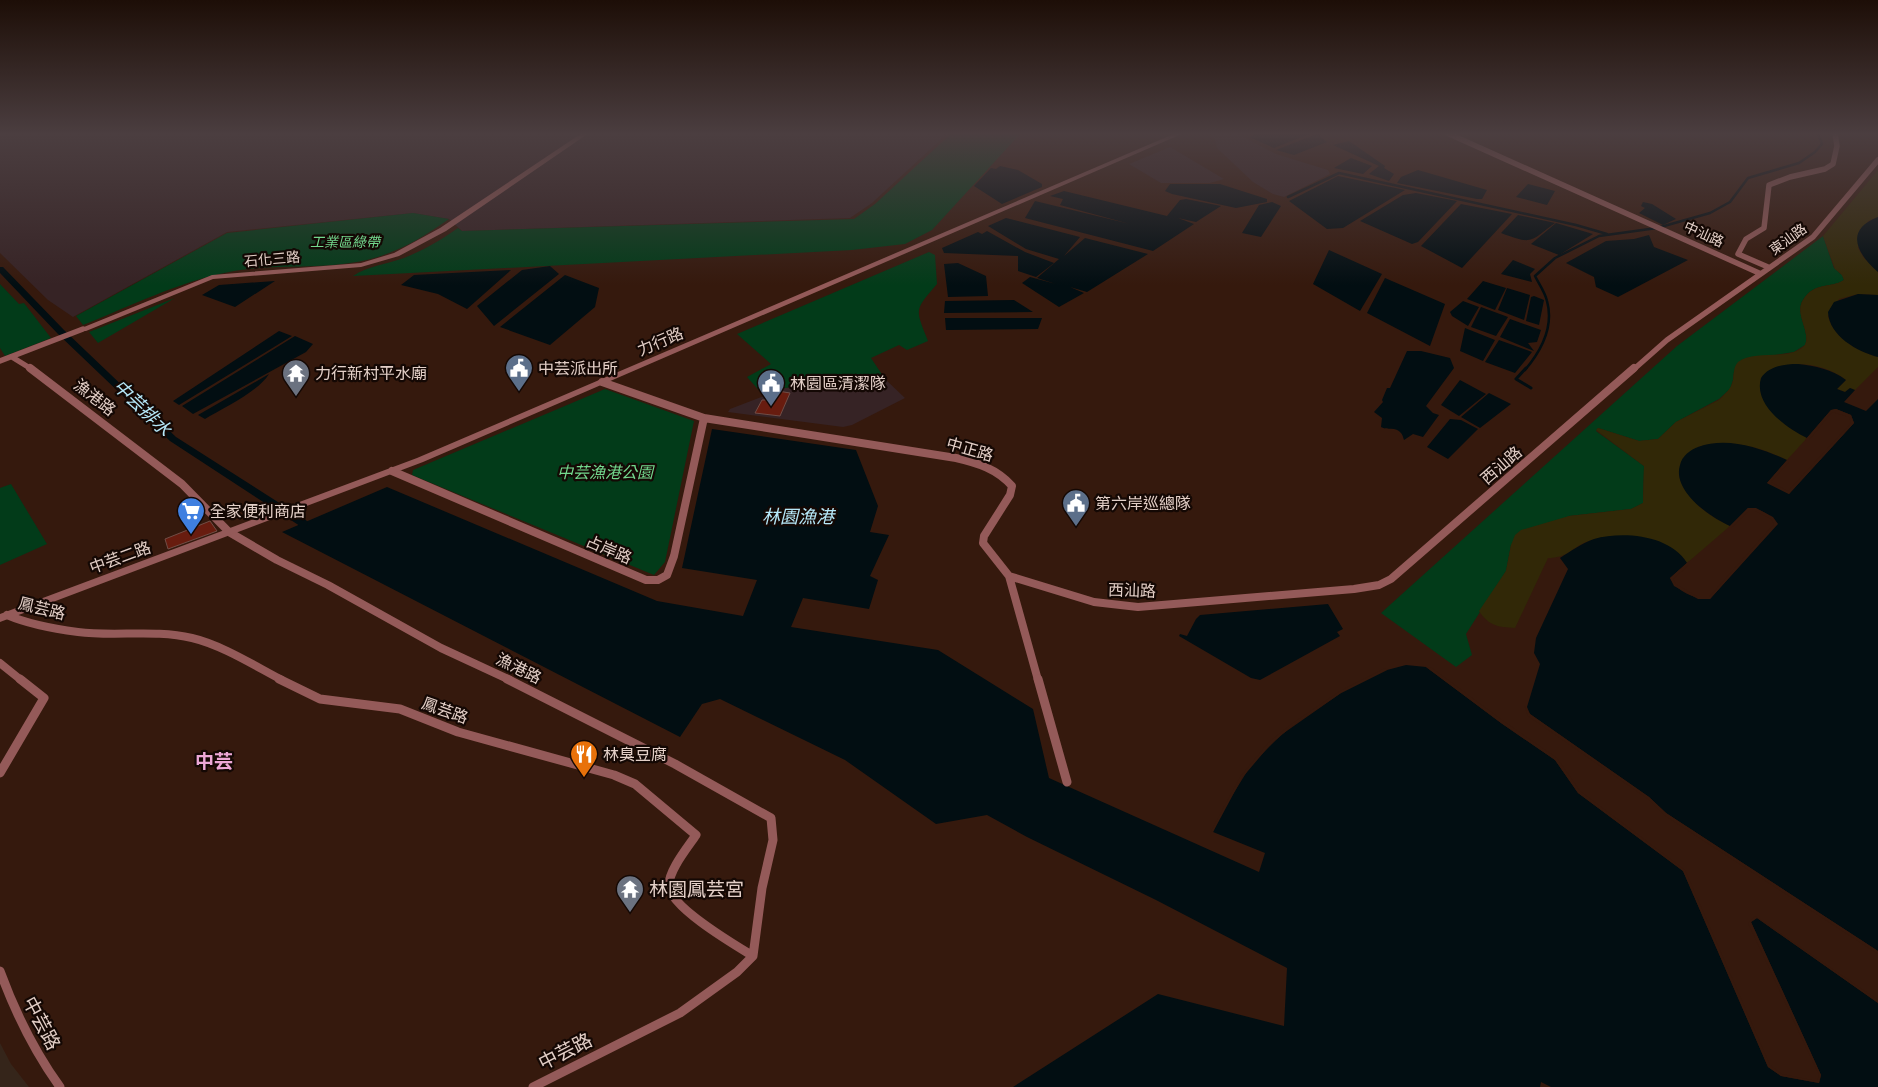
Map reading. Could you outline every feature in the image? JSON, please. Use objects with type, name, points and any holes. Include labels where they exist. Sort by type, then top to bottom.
[{"type":"street","name":"石化三路","points":[[83,328],[212,277],[254,272],[361,265],[385,260],[442,230],[511,184]]},
{"type":"street","name":"力行路","points":[[252,525],[392,472],[1064,184]]},
{"type":"street","name":"中汕路","points":[[1560,184],[1728,258],[1759,274]]},
{"type":"street","points":[[1728,258],[1738,254],[1746,239],[1764,228],[1768,219],[1765,195],[1769,185],[1772,184]]},
{"type":"street","name":"東汕路","points":[[1768,268],[1813,237],[1858,184]]},
{"type":"street","points":[[1738,254],[1768,268]]},
{"type":"street","name":"西汕路","points":[[1009,576],[1094,602],[1138,607],[1354,589],[1379,585],[1391,579],[1666,340],[1768,268]]},
{"type":"street","points":[[0,362],[83,328]]},
{"type":"street","name":"漁港路","points":[[12,357],[43,376],[182,484],[229,532],[277,560],[328,585],[441,648],[506,678],[657,755],[771,818],[773,840],[762,888],[752,956]]},
{"type":"street","name":"中正路","points":[[602,382],[704,418],[933,453],[992,468],[1005,477],[1012,486],[1010,495],[984,536],[983,543],[1009,576],[1067,782]]},
{"type":"street","name":"占岸路","points":[[392,472],[646,580],[658,580],[667,575],[674,556],[704,418]]},
{"type":"street","name":"中芸二路","points":[[4,616],[252,525]]},
{"type":"street","name":"鳳芸路","points":[[4,616],[78,632],[152,633],[192,638],[210,644],[320,699],[400,709],[458,732],[614,776],[635,784],[696,835],[672,876],[669,887],[673,896],[697,920],[752,956]]},
{"type":"street","points":[[0,663],[44,698],[0,773]]},
{"type":"street","name":"中芸路","points":[[533,1087],[680,1013],[737,972],[752,956]]},
{"type":"street","name":"中芸路","points":[[0,971],[9,997],[49,1073],[60,1087]]},
{"type":"shaded area","points":[[0,184],[893,184],[872,203],[850,218],[462,231],[449,219],[413,213],[227,232],[73,317],[48,300],[0,253]]},
{"type":"shaded area","points":[[1256,184],[1311,184],[1284,197],[1273,194]]},
{"type":"shaded area","points":[[885,379],[905,398],[852,425],[843,427],[728,412],[730,409],[764,396],[773,389]]},
{"type":"shaded area","points":[[0,1043],[11,1064],[29,1087],[0,1087]]},
{"type":"green space","name":"工業區綠帶","points":[[897,184],[974,184],[932,230],[905,244],[852,250],[353,276],[371,267],[411,255],[432,245],[458,228],[462,231],[854,219],[875,204]]},
{"type":"green space","name":"工業區綠帶","points":[[413,213],[449,219],[426,234],[390,253],[364,261],[335,265],[259,268],[229,272],[173,288],[83,325],[76,316],[227,233]]},
{"type":"green space","points":[[1823,236],[1834,268],[1842,275],[1844,280],[1812,290],[1803,300],[1800,311],[1806,334],[1805,345],[1794,352],[1742,360],[1734,371],[1730,389],[1719,399],[1676,422],[1658,439],[1639,441],[1598,428],[1596,431],[1644,466],[1643,503],[1631,509],[1569,516],[1511,545],[1506,571],[1466,634],[1472,655],[1456,667],[1381,613],[1677,346]]},
{"type":"green space","points":[[929,252],[935,255],[937,284],[924,300],[919,310],[919,316],[928,341],[907,350],[899,345],[871,358],[885,379],[773,389],[764,396],[747,377],[771,364],[737,334]]},
{"type":"green space","points":[[0,284],[19,304],[24,303],[51,338],[5,356],[0,348]]},
{"type":"green space","points":[[175,298],[98,343],[89,332]]},
{"type":"green space","name":"中芸漁港公園","points":[[605,389],[694,421],[665,562],[654,575],[412,475],[413,470]]},
{"type":"green space","points":[[11,484],[47,544],[0,565],[0,488]]},
{"type":"sand","points":[[1867,184],[1878,184],[1878,217],[1868,221],[1858,248],[1864,258],[1878,272],[1878,295],[1858,294],[1839,299],[1828,316],[1835,331],[1847,342],[1862,351],[1878,357],[1878,367],[1855,390],[1850,388],[1845,392],[1837,389],[1846,380],[1820,367],[1801,364],[1772,369],[1763,398],[1771,411],[1782,421],[1807,438],[1787,460],[1766,451],[1744,445],[1721,443],[1698,447],[1679,475],[1682,484],[1686,492],[1699,506],[1730,526],[1687,563],[1668,546],[1655,541],[1626,536],[1598,538],[1586,542],[1564,555],[1548,558],[1515,628],[1499,626],[1486,620],[1479,611],[1506,571],[1511,545],[1515,535],[1521,530],[1569,516],[1631,509],[1643,503],[1644,466],[1596,430],[1598,428],[1639,441],[1658,439],[1676,422],[1719,400],[1731,386],[1738,362],[1753,356],[1790,353],[1805,345],[1806,334],[1800,311],[1803,300],[1812,290],[1844,280],[1842,275],[1835,269],[1823,236]]},
{"type":"water","points":[[976,184],[1042,184],[1042,187],[1002,204],[974,186]]},
{"type":"water","points":[[1170,184],[1220,184],[1267,199],[1267,202],[1236,208],[1172,194],[1165,191]]},
{"type":"water","points":[[1323,184],[1375,184],[1405,190],[1343,228],[1327,229],[1289,201]]},
{"type":"water","points":[[1401,184],[1465,184],[1487,190],[1482,199]]},
{"type":"water","points":[[1528,184],[1555,191],[1547,205],[1516,197]]},
{"type":"water","points":[[1064,191],[1167,216],[1180,200],[1186,199],[1221,206],[1196,222],[1178,218],[1194,224],[1153,251],[1025,218],[1035,201],[1130,224],[1060,205],[1063,199],[1050,196]]},
{"type":"water","points":[[1416,193],[1457,201],[1418,242],[1412,244],[1360,221],[1403,195]]},
{"type":"water","points":[[1272,202],[1281,206],[1261,237],[1242,233],[1259,205]]},
{"type":"water","points":[[1643,202],[1652,204],[1676,219],[1663,225],[1639,213],[1645,208],[1641,206]]},
{"type":"water","points":[[1461,204],[1512,214],[1462,268],[1421,246]]},
{"type":"water","points":[[1518,215],[1555,223],[1530,240],[1519,239],[1501,233]]},
{"type":"water","points":[[1878,217],[1878,272],[1864,258],[1857,243],[1861,229],[1867,222]]},
{"type":"water","points":[[1006,218],[1080,237],[1064,256],[1085,238],[1148,254],[1087,292],[1070,287],[1084,293],[1059,307],[1022,283],[1030,277],[1056,284],[1037,278],[1059,259],[1026,249],[988,226]]},
{"type":"water","points":[[1556,223],[1593,234],[1559,255],[1531,244]]},
{"type":"water","points":[[987,231],[1025,252],[1054,263],[1036,277],[1018,271],[1018,256],[944,253],[942,248],[978,232],[982,234]]},
{"type":"water","points":[[1649,235],[1654,247],[1688,260],[1618,297],[1596,287],[1594,277],[1566,263],[1606,241],[1634,239]]},
{"type":"water","points":[[1329,250],[1382,274],[1360,311],[1313,284]]},
{"type":"water","points":[[1513,260],[1535,269],[1530,274],[1532,282],[1501,274]]},
{"type":"water","points":[[958,263],[986,276],[988,296],[948,297],[944,264]]},
{"type":"water","points":[[550,266],[559,274],[494,326],[477,306],[522,270]]},
{"type":"water","points":[[511,270],[467,309],[438,294],[401,285],[414,275]]},
{"type":"water","points":[[565,275],[599,288],[595,307],[550,345],[500,327]]},
{"type":"water","points":[[1385,278],[1445,304],[1430,346],[1367,313]]},
{"type":"water","points":[[275,281],[235,307],[202,295],[219,285]]},
{"type":"water","points":[[1483,281],[1506,288],[1495,310],[1467,299]]},
{"type":"water","points":[[1507,288],[1530,295],[1524,320],[1498,310]]},
{"type":"water","points":[[1858,294],[1878,295],[1878,357],[1870,355],[1846,342],[1833,328],[1830,321],[1828,312],[1834,302]]},
{"type":"water","points":[[1534,296],[1544,300],[1539,325],[1526,321],[1531,297]]},
{"type":"water","points":[[1014,300],[1033,312],[944,313],[945,301]]},
{"type":"water","points":[[1463,301],[1479,307],[1468,326],[1452,316],[1450,312]]},
{"type":"water","points":[[1481,307],[1508,317],[1496,336],[1471,327]]},
{"type":"water","points":[[945,318],[1042,318],[1038,329],[946,330]]},
{"type":"water","points":[[1510,319],[1541,330],[1537,342],[1528,343],[1534,351],[1500,337]]},
{"type":"water","points":[[1465,328],[1495,340],[1483,361],[1460,351]]},
{"type":"water","points":[[279,331],[292,336],[179,405],[173,401]]},
{"type":"water","points":[[295,336],[313,344],[306,352],[193,414],[182,406]]},
{"type":"water","points":[[1499,340],[1532,352],[1515,373],[1485,362]]},
{"type":"water","points":[[1407,351],[1421,351],[1450,358],[1454,368],[1426,406],[1433,413],[1439,415],[1423,437],[1413,434],[1404,440],[1399,431],[1381,427],[1382,418],[1374,412],[1383,402],[1382,400],[1387,388],[1390,388]]},
{"type":"water","points":[[1798,364],[1829,371],[1846,380],[1837,389],[1845,392],[1850,388],[1855,390],[1844,402],[1866,411],[1878,399],[1878,951],[1666,813],[1649,797],[1530,714],[1527,707],[1540,664],[1534,653],[1536,638],[1568,569],[1560,558],[1594,539],[1618,535],[1658,541],[1669,546],[1687,563],[1670,578],[1673,583],[1687,594],[1698,598],[1710,599],[1777,524],[1765,513],[1752,508],[1748,508],[1730,526],[1722,522],[1703,510],[1687,493],[1679,475],[1680,465],[1684,456],[1698,447],[1720,443],[1744,445],[1766,451],[1787,460],[1767,483],[1789,494],[1854,423],[1851,415],[1836,409],[1831,410],[1807,438],[1790,428],[1774,414],[1762,397],[1760,388],[1761,378],[1777,366]]},
{"type":"water","points":[[269,374],[257,387],[230,405],[205,419],[198,415]]},
{"type":"water","points":[[1460,380],[1486,394],[1459,416],[1441,405]]},
{"type":"water","points":[[1489,393],[1511,404],[1480,428],[1461,417]]},
{"type":"water","points":[[1450,419],[1461,420],[1478,429],[1448,459],[1427,447]]},
{"type":"water","name":"林園漁港","points":[[712,429],[856,450],[878,506],[870,532],[889,535],[870,576],[878,580],[869,609],[803,598],[791,627],[938,650],[1033,709],[1049,778],[1259,872],[1265,853],[1213,832],[1222,812],[1251,765],[1281,735],[1341,693],[1387,670],[1406,665],[1426,667],[1501,723],[1555,760],[1578,793],[1683,871],[1768,1067],[1781,1076],[1819,1083],[1821,1075],[1751,922],[1757,918],[1878,1003],[1878,1087],[1551,1087],[1541,1082],[1540,1087],[1013,1087],[1158,994],[1284,1026],[1287,968],[987,815],[936,824],[845,760],[720,699],[702,704],[680,737],[282,532],[387,487],[657,601],[743,616],[757,580],[682,568]]},
{"type":"water","points":[[1328,604],[1343,629],[1337,632],[1340,636],[1260,680],[1251,678],[1179,636],[1180,634],[1187,636],[1200,615]]},
{"type":"pier","points":[[1836,409],[1851,415],[1854,423],[1789,494],[1767,483],[1789,458],[1789,462],[1771,482],[1788,491],[1851,423],[1849,417],[1832,412],[1809,440],[1805,440],[1831,410]]},
{"type":"pier","points":[[1748,508],[1756,508],[1773,517],[1778,524],[1710,599],[1698,599],[1674,586],[1670,578],[1689,561],[1689,565],[1673,579],[1676,584],[1698,597],[1709,597],[1774,524],[1771,519],[1755,511],[1749,511],[1731,528],[1728,528]]},
{"type":"pier","points":[[1426,667],[1432,668],[1557,758],[1580,791],[1685,870],[1770,1065],[1782,1074],[1817,1081],[1819,1075],[1748,923],[1755,916],[1878,1000],[1878,1003],[1757,918],[1751,922],[1821,1075],[1819,1083],[1781,1076],[1768,1067],[1683,871],[1578,793],[1555,760],[1501,723]]},
{"type":"pier","points":[[1385,668],[1387,670],[1341,693],[1291,727],[1270,745],[1242,778],[1213,832],[1211,831],[1240,777],[1268,743],[1290,725],[1340,691]]},
{"type":"pier","points":[[1524,705],[1530,714],[1649,797],[1666,813],[1878,951],[1878,954],[1664,815],[1648,799],[1528,716]]},
{"type":"building","name":"林園區清潔隊","points":[[772,390],[790,393],[780,416],[755,413],[762,400],[767,400]]},
{"type":"building","name":"全家便利商店","points":[[210,521],[217,531],[168,549],[165,539]]},
{"type":"waterway","points":[[1288,197],[1316,184]]},
{"type":"waterway","points":[[1388,184],[1576,225],[1607,234]]},
{"type":"waterway","points":[[1525,370],[1545,338],[1549,320],[1546,298],[1535,276],[1555,258],[1599,236],[1657,228],[1710,213],[1730,202],[1744,184]]},
{"type":"waterway","name":"中芸排水","points":[[0,269],[61,332],[173,439],[303,523]]},
{"type":"waterway","points":[[1526,368],[1516,379],[1531,388]]},
{"type":"place","name":"中芸派出所","points":[[519,392]]},
{"type":"place","name":"力行新村平水廟","points":[[296,397]]},
{"type":"place","name":"林園區清潔隊","points":[[771,407]]},
{"type":"place","name":"第六岸巡總隊","points":[[1076,527]]},
{"type":"place","name":"全家便利商店","points":[[191,535]]},
{"type":"place","name":"林臭豆腐","points":[[584,778]]},
{"type":"place","name":"林園鳳芸宮","points":[[630,913]]},
{"type":"district","name":"中芸","points":[[214,761]]}]
